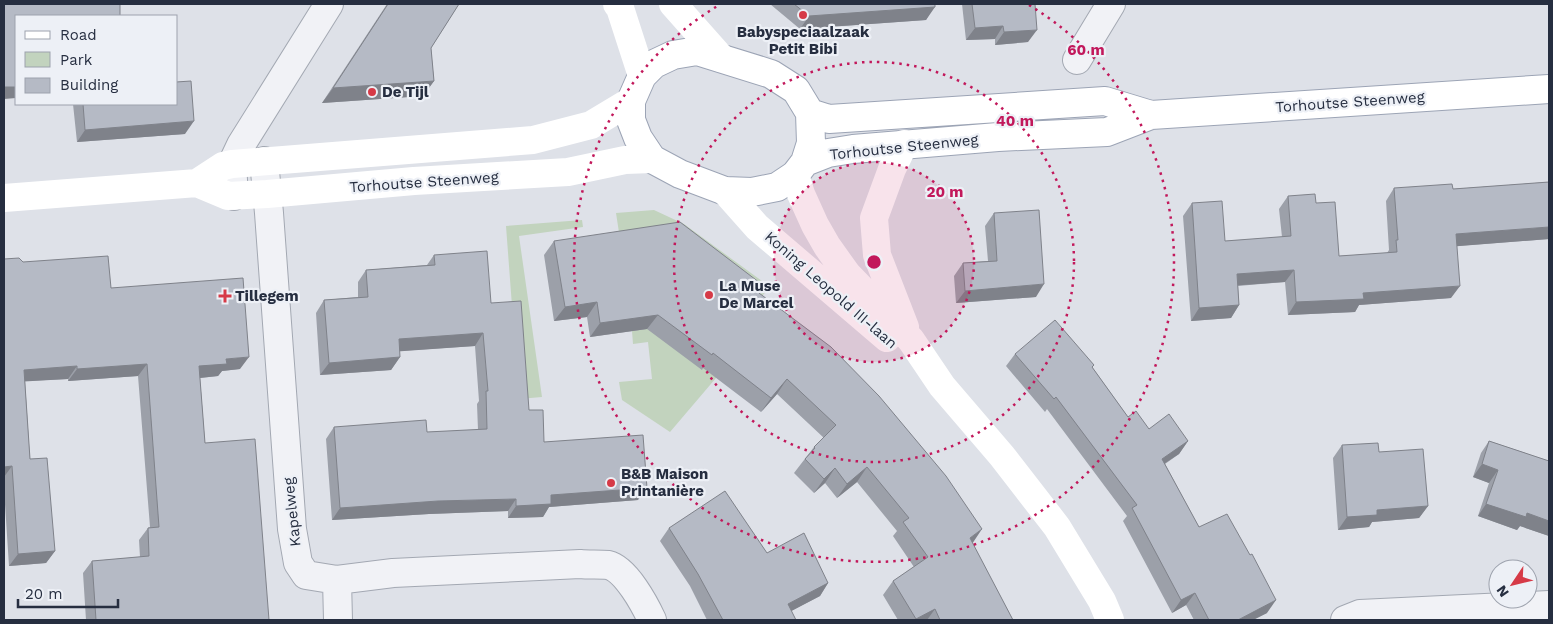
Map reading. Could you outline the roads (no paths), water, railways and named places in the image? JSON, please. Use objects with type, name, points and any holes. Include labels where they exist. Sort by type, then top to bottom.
[{"type":"main road","points":[[617,4],[620,8],[642,76]]},
{"type":"main road","points":[[673,4],[722,58]]},
{"type":"main road","points":[[697,51],[722,58],[771,74],[796,90],[810,113],[812,143],[800,168],[777,187],[752,192],[725,191],[680,174],[652,159],[638,138],[631,120],[631,101],[642,76],[654,64],[673,55],[697,51]]},
{"type":"main road","name":"Torhoutse Steenweg","points":[[800,168],[828,153],[904,144],[1107,132],[1151,115],[1549,89]]},
{"type":"main road","name":"Torhoutse Steenweg","points":[[196,183],[223,166],[232,164],[534,140],[591,125],[631,101]]},
{"type":"main road","name":"Torhoutse Steenweg","points":[[810,113],[830,119],[1105,101],[1151,115]]},
{"type":"main road","points":[[904,144],[892,169],[874,218],[877,255],[911,340]]},
{"type":"main road","name":"Torhoutse Steenweg","points":[[4,198],[196,183],[228,196],[234,196],[414,181],[568,172],[625,160],[652,159]]},
{"type":"main road","name":"Koning Leopold III-laan","points":[[800,168],[801,194],[827,246],[847,274],[911,340],[942,386],[1002,456],[1057,527],[1102,601],[1110,620]]},
{"type":"main road","name":"Koning Leopold III-laan","points":[[725,191],[757,227],[942,386]]},
{"type":"street","points":[[234,196],[232,164],[241,145],[329,4]]},
{"type":"street","points":[[1077,60],[1111,4]]},
{"type":"street","name":"Kapelweg","points":[[264,161],[295,550],[298,563],[306,575],[337,580],[393,573],[580,564],[610,566],[625,577],[642,599],[652,620]]},
{"type":"street","points":[[337,580],[338,620]]},
{"type":"street","points":[[1353,617],[1549,605]]},
{"type":"place","name":"Babyspeciaalzaak Petit Bibi","points":[[803,15]]},
{"type":"place","name":"De Tijl","points":[[372,92]]},
{"type":"place","name":"La Muse De Marcel","points":[[709,295]]},
{"type":"place","name":"Tillegem","points":[[225,296]]},
{"type":"place","name":"B&B Maison Printanière","points":[[611,483]]}]
